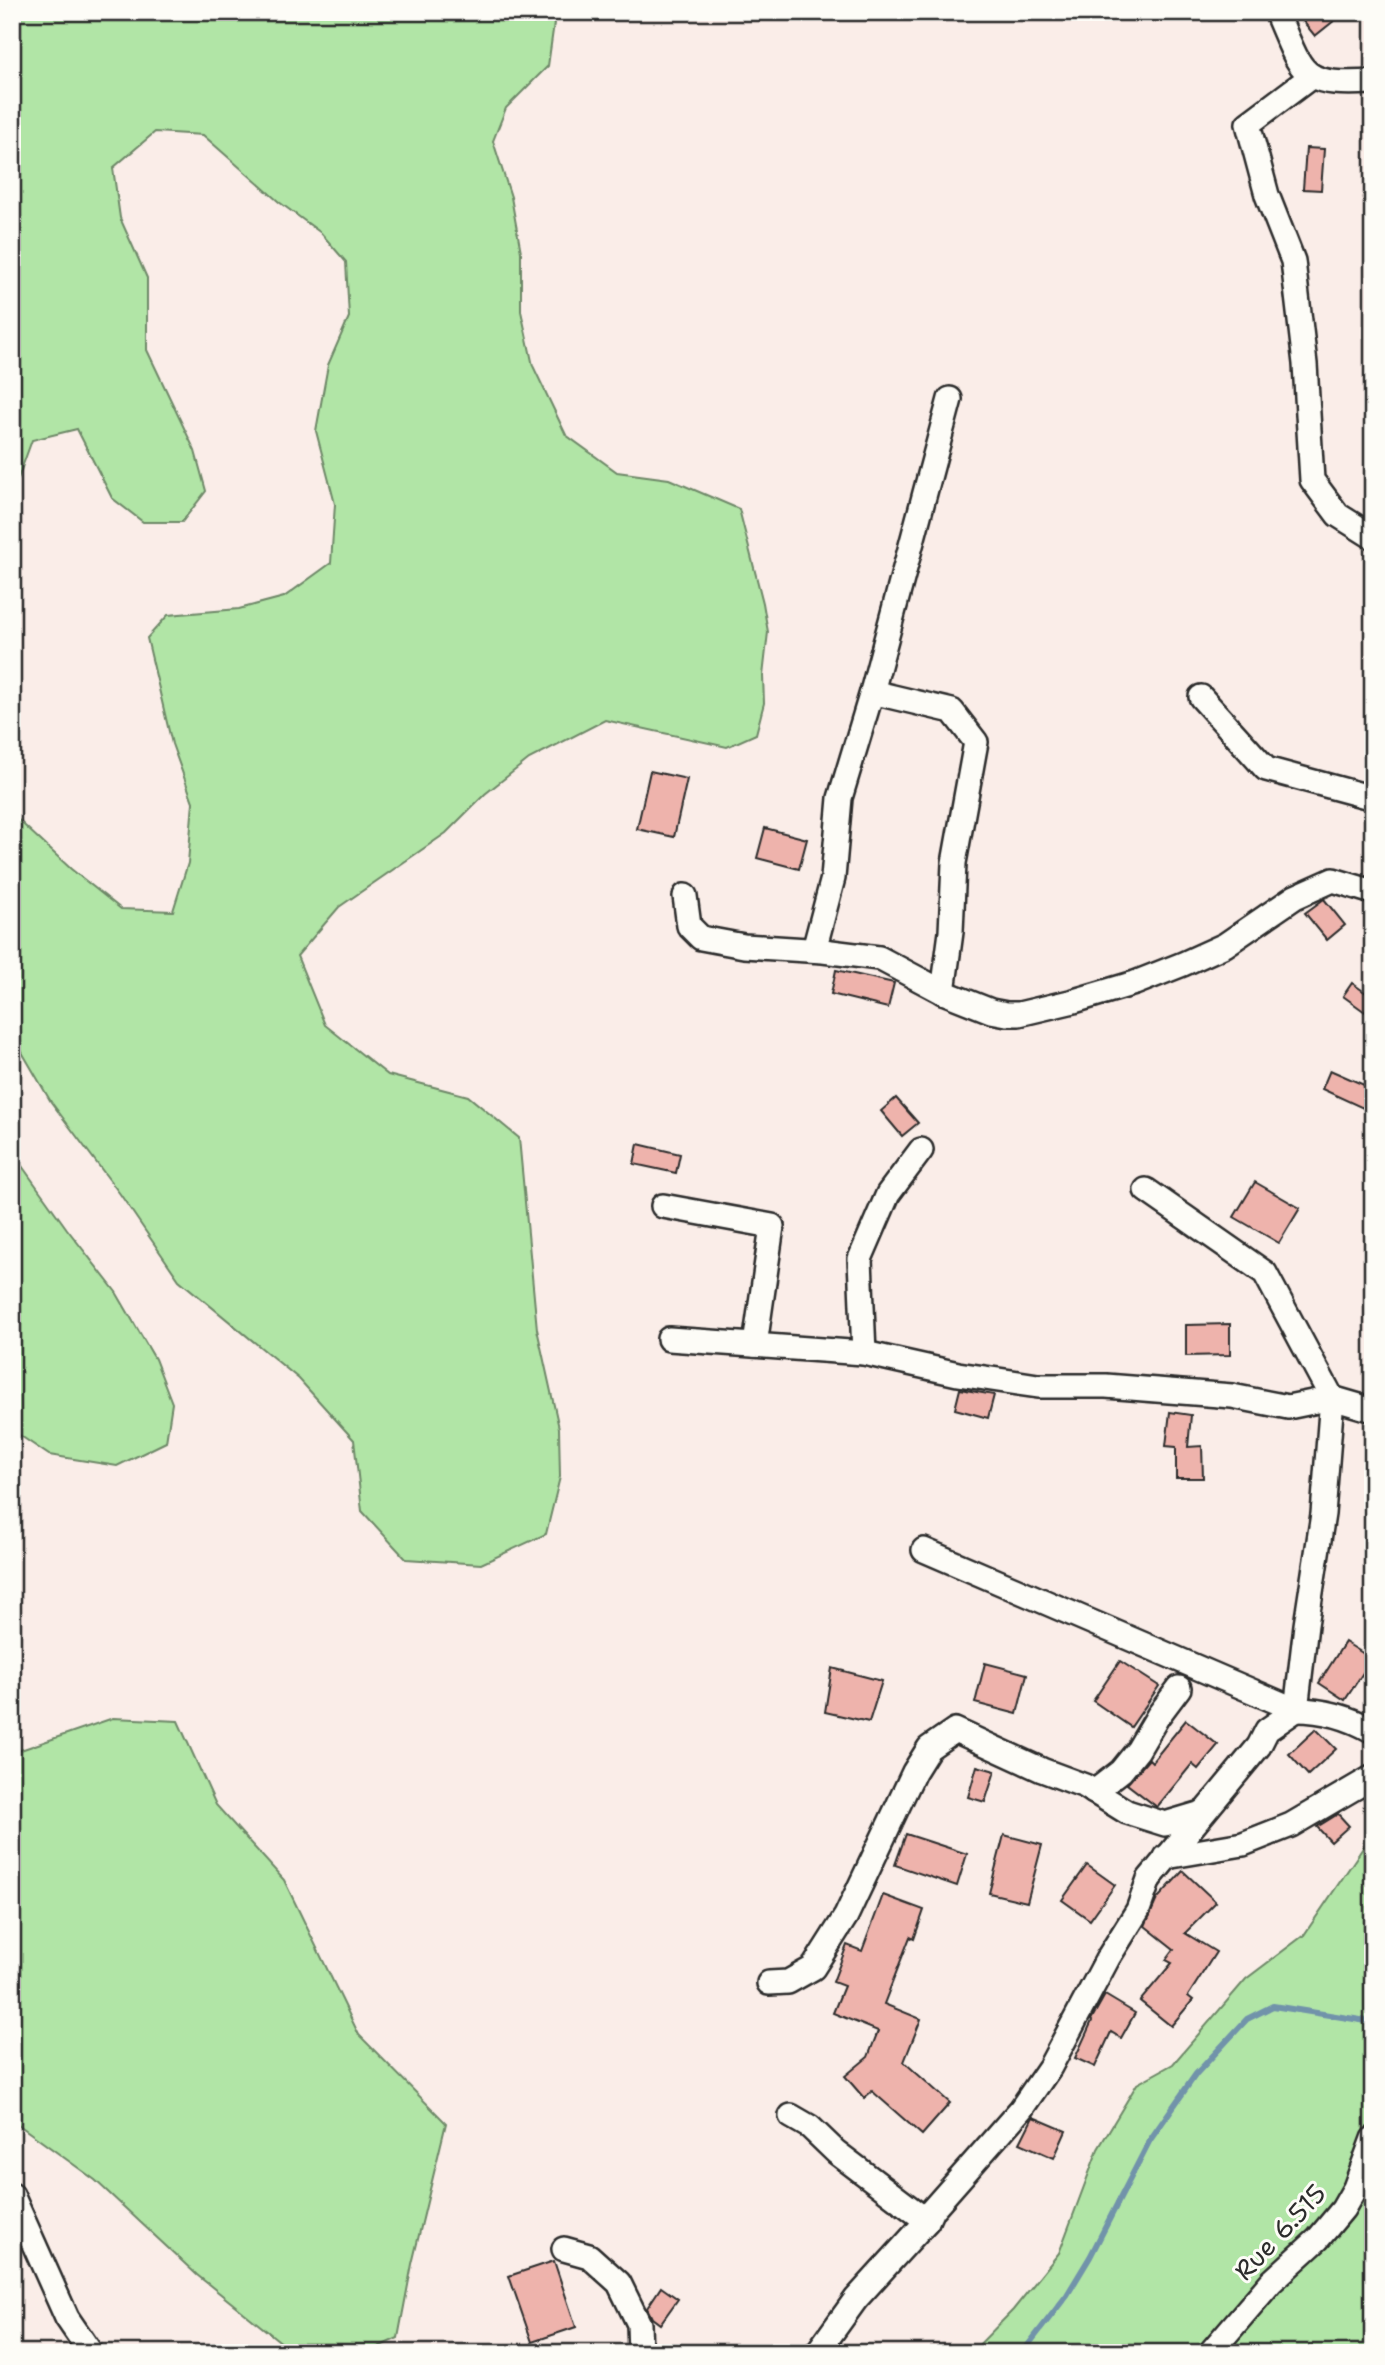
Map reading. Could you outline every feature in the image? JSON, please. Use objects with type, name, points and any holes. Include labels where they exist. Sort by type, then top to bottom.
[{"type":"street","points":[[1276,12],[1301,69],[1331,83],[1373,82]]},
{"type":"street","points":[[1312,76],[1248,124],[1267,195],[1293,261],[1305,364],[1312,480],[1338,515],[1373,537]]},
{"type":"street","points":[[814,950],[833,878],[840,798],[872,692],[950,399]]},
{"type":"street","points":[[872,692],[952,711],[976,742],[954,863],[951,932],[943,992]]},
{"type":"street","points":[[1200,696],[1266,769],[1373,799]]},
{"type":"street","points":[[685,896],[689,926],[701,938],[744,946],[814,950],[878,958],[943,992],[991,1011],[1019,1014],[1135,983],[1183,964],[1225,945],[1295,897],[1334,880],[1373,892]]},
{"type":"street","points":[[864,1353],[860,1259],[888,1194],[921,1150]]},
{"type":"street","points":[[817,2353],[856,2299],[927,2221],[932,2210],[1021,2109],[1050,2067],[1108,1958],[1138,1910],[1149,1879],[1259,1746],[1267,1730],[1296,1710],[1323,1514],[1332,1398],[1265,1273],[1146,1191]]},
{"type":"street","points":[[663,1206],[772,1226],[755,1345]]},
{"type":"street","points":[[669,1339],[864,1353],[958,1374],[1038,1386],[1129,1388],[1232,1396],[1288,1407],[1332,1398],[1373,1410]]},
{"type":"street","points":[[924,1549],[1296,1710],[1323,1712],[1358,1722],[1373,1731]]},
{"type":"street","points":[[1094,1792],[1121,1771],[1179,1688]]},
{"type":"street","points":[[769,1983],[788,1982],[813,1968],[846,1916],[914,1772],[929,1748],[955,1730],[1094,1792],[1127,1812],[1165,1824],[1202,1813]]},
{"type":"street","points":[[1166,1857],[1243,1844],[1291,1825],[1373,1777]]},
{"type":"street","points":[[791,2116],[810,2127],[836,2152],[927,2221]]},
{"type":"street","name":"Rue 6.515","points":[[1210,2353],[1270,2282],[1318,2239],[1343,2209],[1355,2188],[1373,2139]]},
{"type":"street","points":[[12,2195],[67,2318],[91,2353]]},
{"type":"street","points":[[564,2249],[589,2256],[620,2283],[639,2324],[640,2353]]},
{"type":"green space","points":[[12,12],[552,12],[555,16],[548,66],[506,108],[493,141],[511,197],[521,252],[521,311],[533,366],[566,435],[617,472],[669,479],[739,509],[768,632],[763,676],[764,703],[756,734],[727,747],[605,720],[529,759],[485,794],[446,833],[339,907],[297,956],[325,1025],[388,1075],[468,1096],[519,1138],[537,1329],[559,1428],[560,1477],[546,1534],[481,1564],[406,1559],[362,1511],[354,1440],[299,1379],[179,1280],[120,1194],[51,1102],[12,1035],[12,814],[71,869],[121,909],[173,911],[188,863],[193,802],[172,744],[147,638],[168,615],[239,609],[284,597],[331,563],[335,504],[316,431],[328,365],[349,317],[346,262],[321,233],[279,202],[203,135],[155,132],[113,168],[120,218],[147,278],[147,350],[195,451],[206,491],[182,522],[143,522],[112,498],[77,429],[32,440],[12,495]]},
{"type":"green space","points":[[12,1152],[116,1292],[155,1359],[172,1403],[166,1442],[117,1466],[49,1455],[12,1430]]},
{"type":"green space","points":[[113,1718],[178,1721],[216,1805],[284,1880],[359,2035],[446,2123],[412,2264],[398,2338],[365,2353],[293,2352],[197,2275],[95,2180],[12,2120],[12,1753]]},
{"type":"green space","points":[[1373,1833],[1373,2353],[971,2353],[1013,2310],[1059,2253],[1098,2149],[1137,2084],[1173,2064],[1246,1979],[1304,1935]]},
{"type":"building","points":[[1313,12],[1345,12],[1315,36],[1302,20]]},
{"type":"building","points":[[1306,148],[1324,149],[1321,190],[1303,189]]},
{"type":"building","points":[[650,771],[687,779],[674,837],[637,829]]},
{"type":"building","points":[[765,828],[807,839],[799,869],[757,858]]},
{"type":"building","points":[[1324,899],[1345,925],[1327,940],[1305,913]]},
{"type":"building","points":[[836,970],[894,983],[888,1008],[831,994]]},
{"type":"building","points":[[1352,983],[1373,998],[1365,1012],[1343,996]]},
{"type":"building","points":[[1330,1070],[1371,1088],[1363,1108],[1322,1089]]},
{"type":"building","points":[[896,1098],[918,1123],[902,1136],[881,1111]]},
{"type":"building","points":[[638,1144],[680,1154],[676,1173],[634,1164]]},
{"type":"building","points":[[1255,1182],[1300,1208],[1279,1243],[1234,1217]]},
{"type":"building","points":[[1230,1324],[1230,1355],[1186,1356],[1186,1325]]},
{"type":"building","points":[[960,1389],[994,1395],[988,1418],[955,1409]]},
{"type":"building","points":[[1170,1412],[1191,1415],[1188,1447],[1202,1446],[1203,1478],[1176,1478],[1176,1447],[1166,1446]]},
{"type":"building","points":[[1345,1642],[1372,1659],[1345,1700],[1319,1683]]},
{"type":"building","points":[[1120,1661],[1159,1686],[1131,1727],[1093,1701]]},
{"type":"building","points":[[985,1663],[1027,1674],[1017,1714],[975,1703]]},
{"type":"building","points":[[832,1668],[882,1681],[869,1722],[825,1712]]},
{"type":"building","points":[[1186,1720],[1218,1745],[1198,1769],[1192,1764],[1157,1807],[1127,1784],[1149,1759],[1152,1762]]},
{"type":"building","points":[[1316,1729],[1336,1749],[1308,1775],[1289,1754]]},
{"type":"building","points":[[977,1766],[995,1771],[985,1802],[968,1797]]},
{"type":"building","points":[[1338,1814],[1349,1826],[1331,1842],[1317,1827]]},
{"type":"building","points":[[906,1834],[967,1854],[957,1886],[895,1865]]},
{"type":"building","points":[[1004,1835],[1042,1845],[1027,1902],[989,1893]]},
{"type":"building","points":[[1087,1865],[1115,1885],[1090,1920],[1062,1900]]},
{"type":"building","points":[[1183,1871],[1216,1902],[1185,1933],[1216,1952],[1188,1996],[1193,2000],[1171,2026],[1140,2001],[1172,1963],[1166,1960],[1174,1949],[1145,1926],[1157,1899]]},
{"type":"building","points":[[883,1895],[924,1910],[914,1939],[910,1937],[884,2004],[921,2019],[904,2062],[950,2103],[922,2135],[872,2091],[864,2098],[845,2076],[868,2057],[878,2031],[833,2013],[844,1986],[833,1982],[847,1945],[862,1951]]},
{"type":"building","points":[[1105,1995],[1135,2013],[1121,2038],[1111,2032],[1095,2067],[1075,2058]]},
{"type":"building","points":[[1033,2117],[1066,2131],[1054,2158],[1020,2143]]},
{"type":"building","points":[[554,2261],[576,2327],[532,2342],[509,2276]]},
{"type":"building","points":[[661,2287],[678,2299],[660,2324],[652,2318],[647,2308]]},
{"type":"waterway","points":[[1022,2353],[1067,2295],[1090,2257],[1150,2140],[1196,2074],[1247,2019],[1273,2006],[1373,2022]]}]
